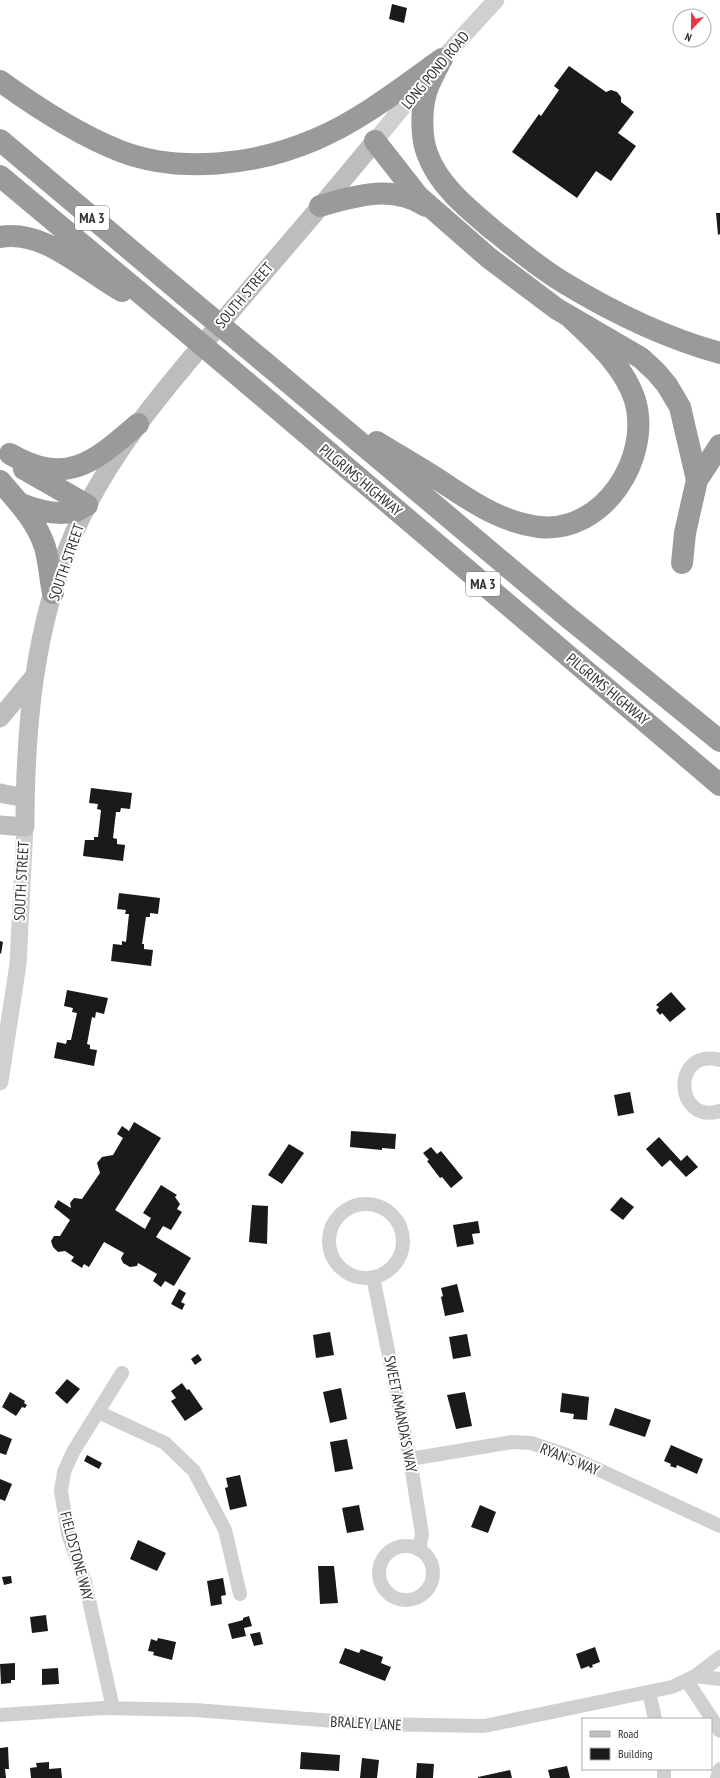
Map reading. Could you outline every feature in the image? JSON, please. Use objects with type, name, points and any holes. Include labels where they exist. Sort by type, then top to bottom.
[{"type":"highway","points":[[0,81],[69,126],[121,151],[177,163],[212,165],[244,161],[287,150],[314,140],[364,113],[442,59]]},
{"type":"highway","points":[[442,59],[426,94],[423,113],[424,140],[426,153],[436,172],[458,199]]},
{"type":"highway","name":"PILGRIMS HIGHWAY","points":[[0,140],[570,619],[720,742]]},
{"type":"highway","points":[[375,141],[402,155],[458,199],[520,252],[566,284],[672,338],[720,353]]},
{"type":"highway","points":[[375,141],[418,196],[433,211],[489,258],[571,318],[641,358],[667,385],[680,407],[697,480]]},
{"type":"highway","name":"PILGRIMS HIGHWAY","points":[[0,176],[246,382],[720,785]]},
{"type":"highway","points":[[320,206],[358,195],[378,193],[407,196],[433,211]]},
{"type":"highway","points":[[0,237],[18,236],[31,238],[44,243],[170,318]]},
{"type":"highway","points":[[311,402],[483,509],[518,522],[540,527],[561,526],[584,517],[606,502],[615,492],[623,482],[633,461],[638,437],[638,414],[634,400],[621,372],[607,353],[571,318]]},
{"type":"highway","points":[[5,449],[21,460],[40,466],[72,468],[94,459],[138,424]]},
{"type":"highway","points":[[682,563],[685,533],[697,480],[720,444]]},
{"type":"highway","points":[[5,449],[33,475],[64,490],[87,506]]},
{"type":"highway","points":[[0,481],[21,504],[42,540],[53,593]]},
{"type":"highway","points":[[21,504],[40,511],[57,512],[72,512],[87,506]]},
{"type":"main road","name":"SOUTH STREET","points":[[25,827],[25,798],[30,708],[34,677],[53,593],[74,534],[87,506],[138,424],[166,387],[375,141]]},
{"type":"main road","points":[[0,718],[34,677]]},
{"type":"main road","points":[[0,793],[25,798]]},
{"type":"main road","points":[[0,825],[25,827]]},
{"type":"street","name":"LONG POND ROAD","points":[[375,141],[442,59],[496,0]]},
{"type":"street","name":"SOUTH STREET","points":[[0,1082],[18,964],[25,827]]},
{"type":"street","points":[[720,1060],[707,1059],[696,1063],[687,1072],[684,1084],[686,1096],[694,1107],[705,1112],[720,1111]]},
{"type":"street","points":[[366,1203],[378,1205],[389,1211],[397,1220],[402,1231],[404,1243],[401,1255],[394,1265],[385,1273],[373,1277],[361,1277],[344,1270],[332,1256],[329,1244],[330,1232],[335,1221],[343,1212],[354,1205],[366,1203]]},
{"type":"street","name":"SWEET AMANDA'S WAY","points":[[373,1277],[410,1459],[422,1534],[420,1550]]},
{"type":"street","name":"FIELDSTONE WAY","points":[[113,1708],[85,1582],[68,1534],[62,1491],[64,1472],[73,1452],[122,1373]]},
{"type":"street","points":[[98,1412],[165,1443],[194,1471],[225,1530],[240,1594]]},
{"type":"street","name":"RYAN'S WAY","points":[[410,1459],[494,1444],[512,1442],[531,1443],[567,1455],[720,1526]]},
{"type":"street","name":"BRALEY LANE","points":[[0,1715],[113,1708],[195,1710],[372,1724],[484,1726],[672,1687],[691,1678],[720,1657]]},
{"type":"street","points":[[691,1678],[720,1679]]},
{"type":"street","points":[[691,1678],[720,1731]]},
{"type":"street","points":[[649,1692],[655,1718]]},
{"type":"street","points":[[717,1778],[720,1769]]},
{"type":"building","points":[[392,4],[407,8],[404,23],[389,19]]},
{"type":"building","points":[[569,66],[606,92],[611,90],[617,92],[621,97],[621,102],[634,112],[618,133],[636,146],[611,181],[596,171],[577,198],[512,152],[539,114],[541,116],[559,90],[554,86]]},
{"type":"building","points":[[716,213],[720,213],[720,234],[718,235]]},
{"type":"building","points":[[91,788],[132,793],[130,809],[121,808],[120,812],[116,812],[113,838],[117,839],[117,844],[125,845],[123,861],[83,856],[85,840],[94,840],[94,837],[98,837],[101,810],[97,809],[98,804],[89,803]]},
{"type":"building","points":[[119,893],[160,898],[158,914],[150,913],[150,917],[146,917],[142,944],[144,944],[144,949],[153,950],[151,966],[111,961],[113,944],[122,945],[122,941],[126,942],[129,914],[125,914],[126,910],[117,909]]},
{"type":"building","points":[[0,941],[3,942],[1,954],[0,953]]},
{"type":"building","points":[[67,990],[108,998],[104,1014],[96,1012],[95,1018],[92,1017],[87,1044],[90,1045],[90,1049],[97,1050],[94,1066],[54,1058],[57,1042],[66,1044],[67,1040],[71,1040],[77,1013],[72,1012],[73,1008],[64,1006]]},
{"type":"building","points":[[671,992],[686,1009],[670,1022],[662,1013],[660,1015],[656,1010],[659,1007],[656,1005]]},
{"type":"building","points":[[630,1092],[634,1113],[618,1116],[614,1095]]},
{"type":"building","points":[[134,1122],[161,1138],[115,1210],[145,1229],[151,1218],[143,1213],[161,1185],[177,1195],[175,1197],[180,1204],[177,1209],[182,1212],[171,1230],[163,1226],[156,1237],[191,1258],[174,1286],[165,1281],[161,1287],[153,1281],[157,1274],[138,1263],[137,1266],[130,1267],[123,1263],[121,1258],[124,1253],[104,1242],[89,1267],[84,1264],[82,1268],[71,1261],[74,1257],[65,1251],[58,1252],[53,1247],[51,1241],[54,1236],[60,1236],[70,1220],[54,1207],[58,1200],[71,1208],[70,1203],[74,1198],[82,1199],[100,1173],[97,1163],[102,1157],[113,1155],[123,1138],[117,1134],[122,1126],[129,1131]]},
{"type":"building","points":[[351,1131],[396,1134],[395,1149],[382,1148],[382,1150],[350,1147]]},
{"type":"building","points":[[659,1137],[681,1161],[687,1155],[698,1167],[686,1177],[670,1160],[662,1167],[646,1149]]},
{"type":"building","points":[[289,1144],[304,1153],[282,1184],[268,1175]]},
{"type":"building","points":[[431,1147],[437,1154],[441,1151],[463,1178],[451,1188],[442,1177],[440,1178],[423,1153]]},
{"type":"building","points":[[621,1197],[634,1207],[623,1220],[610,1210]]},
{"type":"building","points":[[252,1205],[268,1206],[267,1244],[249,1242]]},
{"type":"building","points":[[478,1221],[480,1233],[472,1234],[474,1244],[457,1247],[453,1225]]},
{"type":"building","points":[[457,1284],[464,1312],[445,1316],[441,1297],[443,1296],[441,1288]]},
{"type":"building","points":[[179,1289],[186,1293],[181,1302],[185,1304],[182,1310],[171,1304]]},
{"type":"building","points":[[330,1332],[334,1355],[316,1358],[313,1335]]},
{"type":"building","points":[[467,1334],[471,1356],[453,1359],[449,1337]]},
{"type":"building","points":[[198,1354],[202,1360],[195,1365],[191,1359]]},
{"type":"building","points":[[67,1379],[80,1389],[67,1404],[55,1393]]},
{"type":"building","points":[[182,1383],[187,1390],[189,1389],[203,1409],[185,1421],[171,1401],[176,1398],[171,1391]]},
{"type":"building","points":[[341,1388],[347,1419],[330,1423],[323,1392]]},
{"type":"building","points":[[10,1392],[25,1401],[24,1403],[27,1405],[25,1408],[22,1407],[16,1416],[2,1407]]},
{"type":"building","points":[[465,1392],[472,1426],[456,1429],[447,1395]]},
{"type":"building","points":[[562,1393],[589,1397],[587,1420],[573,1419],[574,1414],[560,1412]]},
{"type":"building","points":[[615,1408],[651,1420],[645,1437],[609,1425]]},
{"type":"building","points":[[0,1434],[12,1439],[6,1455],[0,1453]]},
{"type":"building","points":[[347,1439],[353,1469],[335,1472],[330,1442]]},
{"type":"building","points":[[671,1445],[703,1459],[697,1474],[677,1465],[676,1468],[670,1466],[671,1464],[664,1461]]},
{"type":"building","points":[[87,1455],[102,1463],[99,1469],[84,1461]]},
{"type":"building","points":[[240,1475],[247,1506],[230,1510],[225,1488],[228,1487],[226,1478]]},
{"type":"building","points":[[0,1479],[12,1484],[5,1501],[0,1499]]},
{"type":"building","points":[[359,1505],[364,1530],[347,1533],[342,1508]]},
{"type":"building","points":[[480,1505],[496,1512],[488,1533],[471,1527]]},
{"type":"building","points":[[138,1540],[166,1553],[157,1571],[130,1559]]},
{"type":"building","points":[[318,1566],[334,1566],[338,1603],[320,1604]]},
{"type":"building","points":[[11,1576],[12,1583],[4,1585],[2,1577]]},
{"type":"building","points":[[223,1578],[226,1595],[221,1596],[222,1604],[211,1606],[207,1581]]},
{"type":"building","points":[[46,1615],[48,1631],[32,1633],[30,1617]]},
{"type":"building","points":[[249,1616],[252,1626],[244,1628],[246,1636],[232,1639],[228,1624],[243,1620],[243,1618]]},
{"type":"building","points":[[260,1632],[263,1644],[254,1646],[250,1634]]},
{"type":"building","points":[[158,1638],[176,1642],[172,1660],[153,1655],[154,1652],[148,1651],[151,1639],[157,1641]]},
{"type":"building","points":[[595,1647],[600,1662],[592,1665],[593,1667],[590,1668],[589,1666],[581,1669],[576,1654]]},
{"type":"building","points":[[345,1648],[359,1653],[361,1649],[383,1657],[381,1663],[391,1667],[385,1681],[339,1663]]},
{"type":"building","points":[[15,1663],[15,1680],[11,1680],[11,1683],[1,1684],[0,1664]]},
{"type":"building","points":[[58,1668],[59,1684],[42,1685],[42,1669]]},
{"type":"building","points":[[8,1747],[9,1769],[5,1769],[6,1778],[0,1778],[0,1748]]},
{"type":"building","points":[[301,1752],[340,1755],[339,1771],[300,1769]]},
{"type":"building","points":[[362,1758],[379,1760],[377,1778],[360,1778]]},
{"type":"building","points":[[49,1762],[49,1769],[61,1768],[62,1778],[31,1778],[30,1768],[37,1767],[36,1763]]},
{"type":"building","points":[[417,1763],[434,1764],[433,1778],[416,1778]]},
{"type":"building","points":[[567,1766],[570,1778],[550,1778],[548,1770]]},
{"type":"building","points":[[510,1770],[512,1778],[478,1778],[478,1777]]}]
